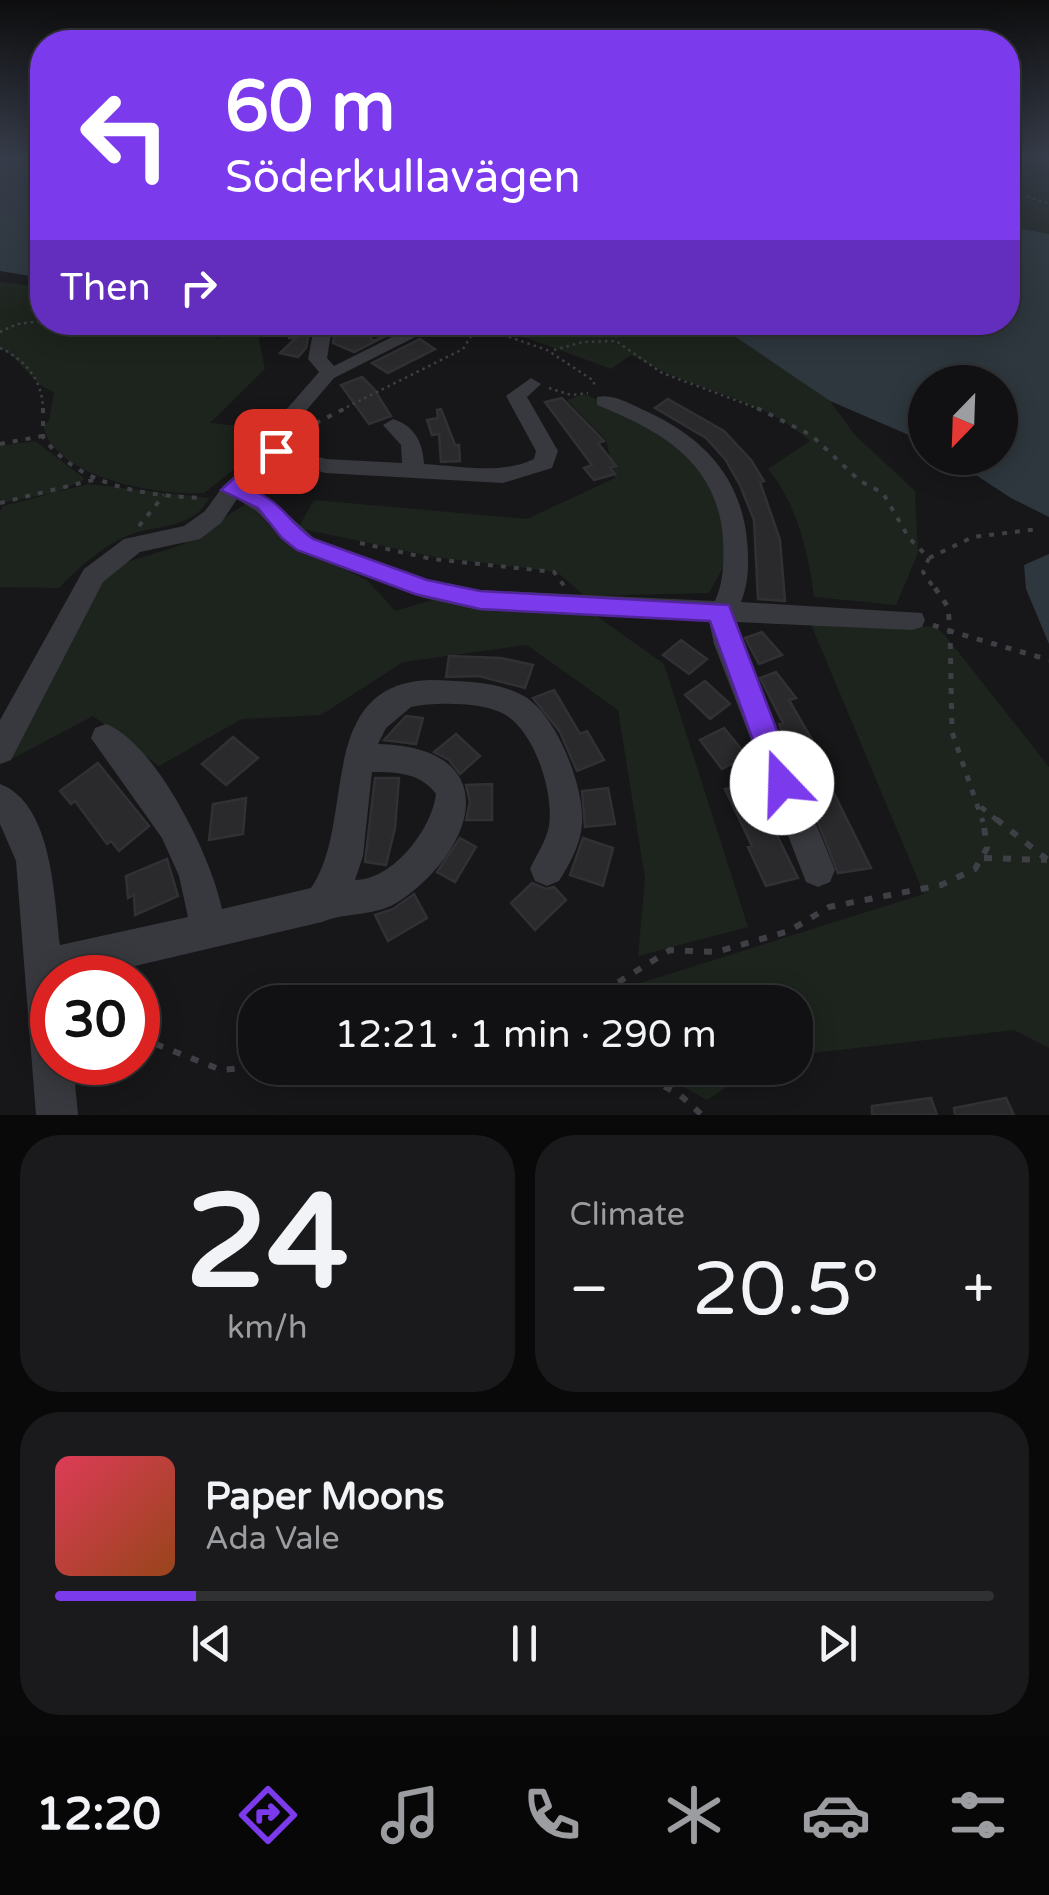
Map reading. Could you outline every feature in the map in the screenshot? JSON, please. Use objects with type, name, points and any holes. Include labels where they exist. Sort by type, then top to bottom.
[{"type":"street","points":[[321,335],[316,353],[329,372]]},
{"type":"street","points":[[0,750],[93,576],[119,552],[133,545],[191,533],[213,517],[220,494],[279,443],[294,410],[329,372],[359,364],[413,335]]},
{"type":"street","points":[[279,443],[325,466],[504,476],[528,471],[544,463],[547,451],[516,396],[531,384]]},
{"type":"street","points":[[604,401],[677,434],[699,450],[721,482],[734,521],[736,564],[730,601],[720,612]]},
{"type":"street","points":[[393,425],[412,444],[413,470]]},
{"type":"street","points":[[220,494],[265,502],[290,533],[305,544],[424,588],[480,600],[912,620]]},
{"type":"street","points":[[720,612],[728,644],[818,870]]},
{"type":"street","points":[[103,955],[322,904],[332,894],[347,852],[359,759],[378,717],[393,702],[413,694],[470,696],[517,706],[557,770],[566,822],[548,870]]},
{"type":"street","points":[[106,738],[126,759],[177,830],[197,871],[208,932]]},
{"type":"street","points":[[332,894],[354,899],[393,888],[430,849],[452,802],[452,790],[445,778],[427,768],[405,760],[359,759]]},
{"type":"street","points":[[0,799],[19,822],[33,861],[43,955]]},
{"type":"street","points":[[55,1085],[57,1115]]},
{"type":"path","points":[[0,332],[30,322]]},
{"type":"path","points":[[279,443],[463,349],[472,335]]},
{"type":"path","points":[[501,335],[554,350],[594,382],[593,393],[571,395],[531,384]]},
{"type":"path","points":[[616,335],[616,341]]},
{"type":"path","points":[[554,350],[583,342],[616,341],[662,373],[741,400],[812,435],[860,481],[882,493],[909,538],[929,558]]},
{"type":"path","points":[[0,348],[32,372],[43,404],[42,436],[66,460],[98,479],[164,494],[220,494]]},
{"type":"path","points":[[0,444],[42,436]]},
{"type":"path","points":[[0,503],[98,479]]},
{"type":"path","points":[[132,535],[164,494]]},
{"type":"path","points":[[614,985],[670,950],[698,954],[752,941],[789,930],[829,907],[941,884],[975,868],[984,858],[986,848],[980,808],[952,732],[948,606],[923,572],[929,558],[974,536],[1039,529]]},
{"type":"path","points":[[346,539],[408,556],[480,567],[554,572],[576,603]]},
{"type":"path","points":[[912,620],[1049,660]]},
{"type":"path","points":[[980,808],[1048,861]]},
{"type":"path","points":[[984,858],[1048,861]]},
{"type":"path","points":[[160,1046],[221,1070],[238,1068]]},
{"type":"path","points":[[662,1085],[702,1115]]},
{"type":"shaded area","points":[[0,209],[30,209],[30,276],[0,271]]},
{"type":"shaded area","points":[[1020,209],[1049,209],[1049,234],[1020,228]]},
{"type":"shaded area","points":[[1020,228],[1049,234],[1049,517],[976,475],[1018,475],[1018,365],[908,365],[908,435],[830,401],[733,335],[1020,335]]},
{"type":"shaded area","points":[[0,282],[30,286],[30,335],[258,335],[265,369],[210,423],[273,429],[255,453],[204,493],[161,491],[110,480],[66,458],[51,443],[43,425],[49,421],[54,392],[39,384],[0,348]]},
{"type":"shaded area","points":[[514,335],[733,335],[830,401],[854,434],[915,491],[918,553],[896,605],[814,597],[800,529],[768,469],[810,441],[795,429],[765,411],[675,377],[631,355],[611,369]]},
{"type":"shaded area","points":[[585,394],[661,429],[700,464],[721,502],[731,553],[709,593],[585,596],[557,572],[435,557],[298,528],[314,500],[527,519],[615,478],[606,440],[567,400]]},
{"type":"shaded area","points":[[35,441],[85,479],[58,492],[88,484],[209,498],[194,516],[184,521],[138,532],[108,546],[59,588],[0,587],[0,511],[3,506],[54,493],[0,503],[0,446]]},
{"type":"shaded area","points":[[247,503],[286,541],[367,580],[395,611],[432,600],[595,615],[664,664],[748,927],[638,956],[645,878],[618,710],[527,645],[403,662],[321,715],[242,719],[159,766],[93,716],[4,763],[111,567],[182,545]]},
{"type":"shaded area","points":[[1049,554],[1049,644],[1026,589],[1024,565]]},
{"type":"shaded area","points":[[810,622],[935,627],[1049,767],[1049,1048],[1014,1030],[813,1053],[813,985],[634,985],[924,894]]},
{"type":"shaded area","points":[[680,1085],[730,1085],[707,1100]]},
{"type":"building","points":[[308,335],[306,348],[298,357],[280,353],[296,338],[289,338]]},
{"type":"building","points":[[334,335],[370,335],[372,341],[386,336],[354,352],[333,343]]},
{"type":"building","points":[[420,339],[435,349],[388,373],[372,363]]},
{"type":"building","points":[[362,377],[391,416],[369,424],[341,385]]},
{"type":"building","points":[[562,398],[604,441],[598,443],[616,466],[610,468],[615,474],[594,480],[584,468],[592,465],[545,402]]},
{"type":"building","points":[[668,399],[724,431],[764,481],[760,482],[780,540],[785,601],[758,599],[754,520],[740,485],[725,459],[706,438],[655,408]]},
{"type":"building","points":[[441,409],[455,445],[459,445],[460,461],[441,462],[439,434],[432,435],[427,420],[438,418],[437,410]]},
{"type":"building","points":[[762,632],[782,655],[759,664],[745,638]]},
{"type":"building","points":[[681,640],[707,659],[689,674],[663,655]]},
{"type":"building","points":[[449,656],[501,658],[533,665],[525,688],[479,676],[446,677]]},
{"type":"building","points":[[776,672],[796,698],[789,700],[818,750],[813,751],[871,868],[838,873],[779,724],[783,723],[760,678]]},
{"type":"building","points":[[705,681],[730,704],[710,719],[685,695]]},
{"type":"building","points":[[554,690],[580,734],[587,731],[604,760],[577,771],[560,732],[533,698]]},
{"type":"building","points":[[406,716],[423,718],[416,744],[384,740]]},
{"type":"building","points":[[724,728],[747,756],[722,769],[700,740]]},
{"type":"building","points":[[456,734],[480,756],[460,774],[449,760],[434,752]]},
{"type":"building","points":[[233,737],[258,758],[226,785],[202,764]]},
{"type":"building","points":[[98,763],[149,826],[119,851],[111,841],[107,844],[75,801],[71,804],[60,791]]},
{"type":"building","points":[[375,778],[399,778],[395,828],[386,865],[365,862]]},
{"type":"building","points":[[755,782],[798,878],[766,886],[748,847],[752,846],[725,789]]},
{"type":"building","points":[[492,784],[492,820],[466,820],[470,802],[466,785]]},
{"type":"building","points":[[608,788],[615,824],[585,827],[582,791]]},
{"type":"building","points":[[246,798],[243,834],[209,840],[213,804]]},
{"type":"building","points":[[460,838],[476,847],[455,882],[437,872]]},
{"type":"building","points":[[583,838],[613,848],[603,886],[570,875]]},
{"type":"building","points":[[167,859],[178,896],[135,915],[134,895],[128,898],[126,876]]},
{"type":"building","points":[[532,883],[546,889],[554,887],[566,900],[535,930],[511,903]]},
{"type":"building","points":[[414,894],[427,918],[388,941],[375,915],[393,909]]},
{"type":"building","points":[[931,1098],[937,1115],[872,1115],[872,1106]]},
{"type":"building","points":[[1006,1098],[1014,1115],[955,1115],[954,1108]]},
{"type":"route","points":[[276,451],[240,478],[232,490],[265,502],[290,533],[305,544],[424,588],[480,600],[720,612],[728,644],[782,783]]}]
